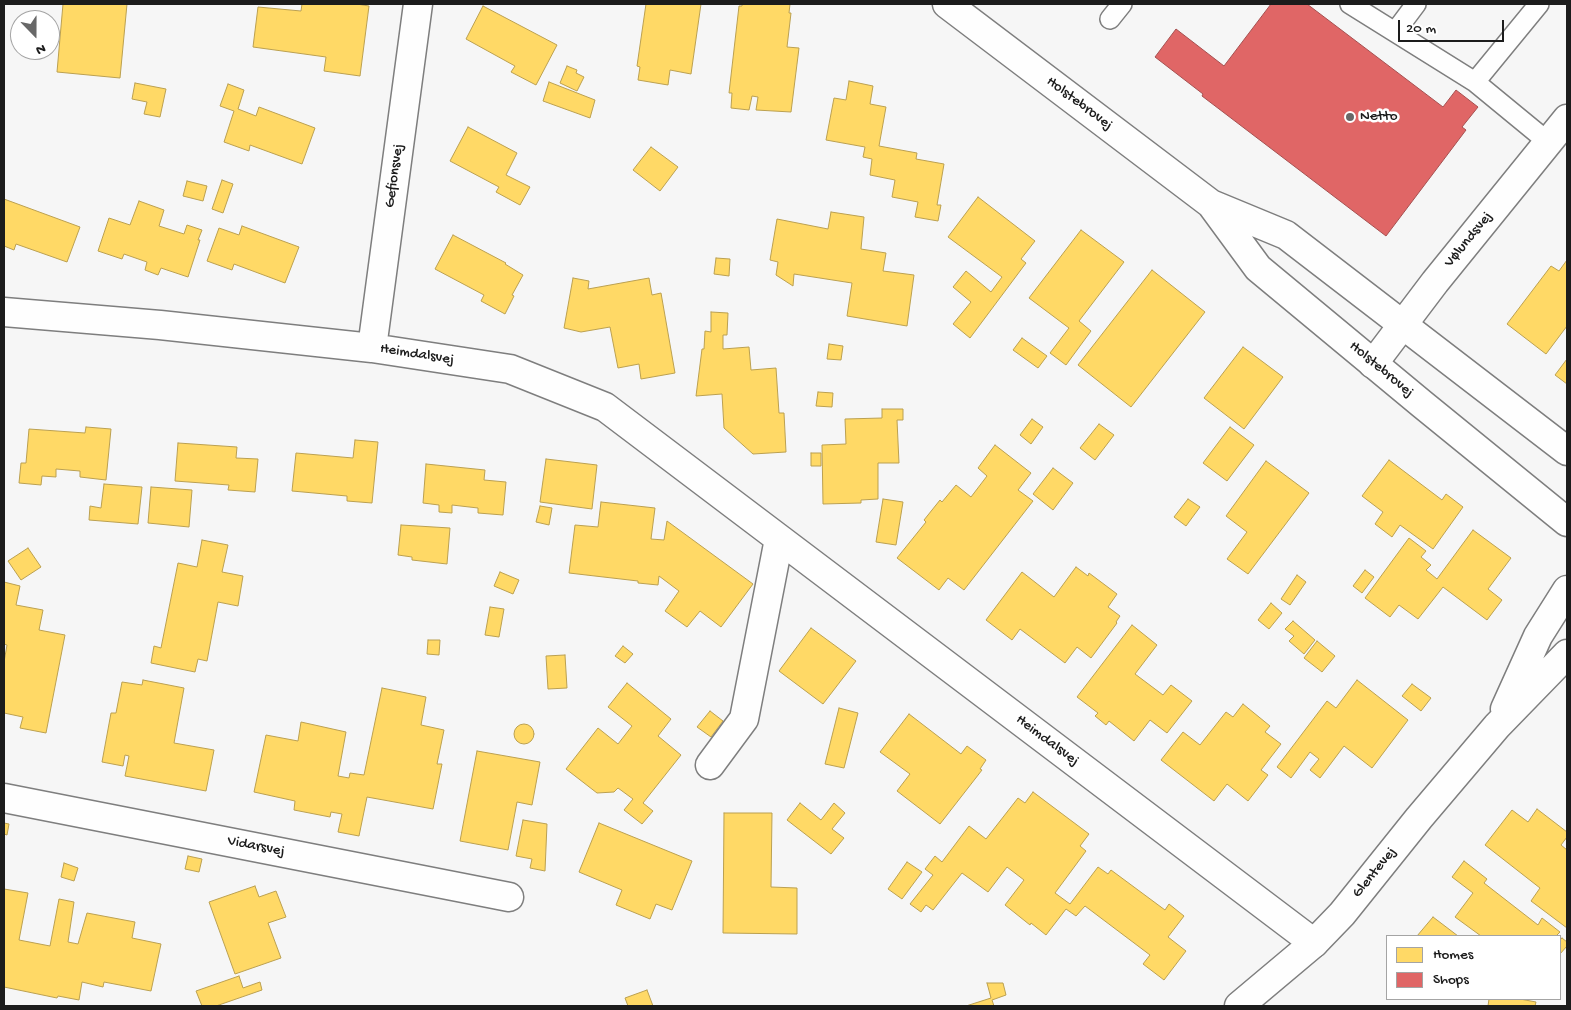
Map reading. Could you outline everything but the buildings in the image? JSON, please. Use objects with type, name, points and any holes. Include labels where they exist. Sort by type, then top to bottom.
[{"type":"street","name":"Gefionsvej","points":[[372,348],[418,4]]},
{"type":"street","name":"Holstebrovej","points":[[947,4],[1210,204],[1286,235],[1567,451]]},
{"type":"street","name":"Vølundsvej","points":[[1374,364],[1402,324],[1567,119]]},
{"type":"street","name":"Holstebrovej","points":[[1210,204],[1258,268],[1567,522]]},
{"type":"street","name":"Heimdalsvej","points":[[4,312],[160,325],[372,348],[510,369],[605,407],[1314,943]]},
{"type":"street","points":[[710,765],[744,719],[779,539]]},
{"type":"street","name":"Glentevej","points":[[1497,726],[1538,636],[1567,590]]},
{"type":"street","name":"Glentevej","points":[[1238,1006],[1314,943],[1342,914],[1419,818],[1497,726],[1567,654]]},
{"type":"street","name":"Vidarsvej","points":[[4,798],[509,897]]},
{"type":"lane","points":[[1110,20],[1122,4]]},
{"type":"lane","points":[[1350,4],[1475,82],[1548,142]]},
{"type":"lane","points":[[1395,32],[1416,4]]},
{"type":"lane","points":[[1475,82],[1539,4]]},
{"type":"place","name":"Netto","points":[[1350,117]]}]
